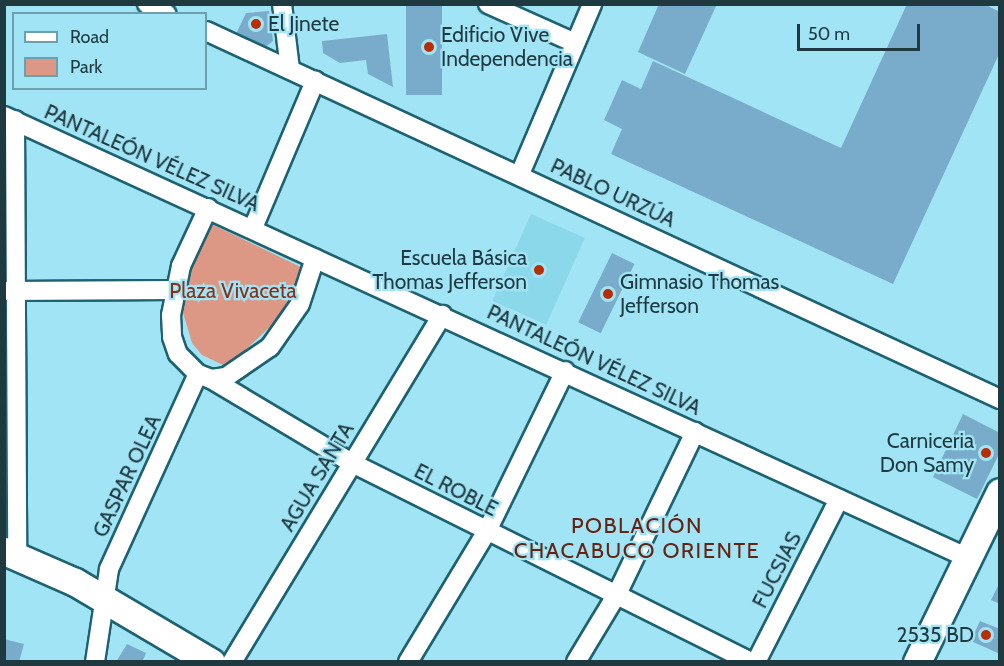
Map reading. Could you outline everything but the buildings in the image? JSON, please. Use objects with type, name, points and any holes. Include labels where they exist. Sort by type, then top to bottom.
[{"type":"main road","points":[[917,662],[999,492]]},
{"type":"main road","points":[[10,553],[104,598],[211,662]]},
{"type":"street","points":[[147,4],[163,12]]},
{"type":"street","points":[[282,4],[290,69]]},
{"type":"street","points":[[488,4],[575,43]]},
{"type":"street","points":[[520,174],[592,4]]},
{"type":"street","name":"PABLO URZÚA","points":[[207,31],[520,174],[999,399]]},
{"type":"street","points":[[253,228],[315,81]]},
{"type":"street","points":[[10,118],[10,553]]},
{"type":"street","name":"PANTALEÓN VÉLEZ SILVA","points":[[10,118],[968,558]]},
{"type":"street","points":[[208,208],[181,266],[175,290],[172,337],[181,359],[205,376],[239,371],[274,344],[300,304],[315,258]]},
{"type":"street","points":[[10,291],[175,290]]},
{"type":"street","name":"AGUA SANTA","points":[[232,662],[442,315]]},
{"type":"street","points":[[408,662],[487,531],[565,371]]},
{"type":"street","name":"EL ROBLE","points":[[205,376],[352,463],[754,662]]},
{"type":"street","name":"GASPAR OLEA","points":[[96,662],[109,569],[205,376]]},
{"type":"street","points":[[576,662],[617,594],[695,432]]},
{"type":"street","name":"FUCSIAS","points":[[754,662],[838,499]]},
{"type":"shaded area","name":"Escuela Básica Thomas Jefferson","points":[[531,214],[585,238],[546,325],[492,301]]},
{"type":"green space","name":"Plaza Vivaceta","points":[[209,223],[305,269],[278,319],[235,360],[223,365],[202,355],[192,343],[181,306],[186,269]]},
{"type":"place","name":"El Jinete","points":[[256,24]]},
{"type":"place","name":"Edificio Vive Independencia","points":[[429,47]]},
{"type":"place","name":"Escuela Básica Thomas Jefferson","points":[[539,270]]},
{"type":"place","name":"Gimnasio Thomas Jefferson","points":[[608,294]]},
{"type":"place","name":"Carniceria Don Samy","points":[[986,453]]},
{"type":"place","name":"2535 BD","points":[[986,635]]},
{"type":"district","name":"POBLACIÓN CHACABUCO ORIENTE","points":[[637,538]]}]
